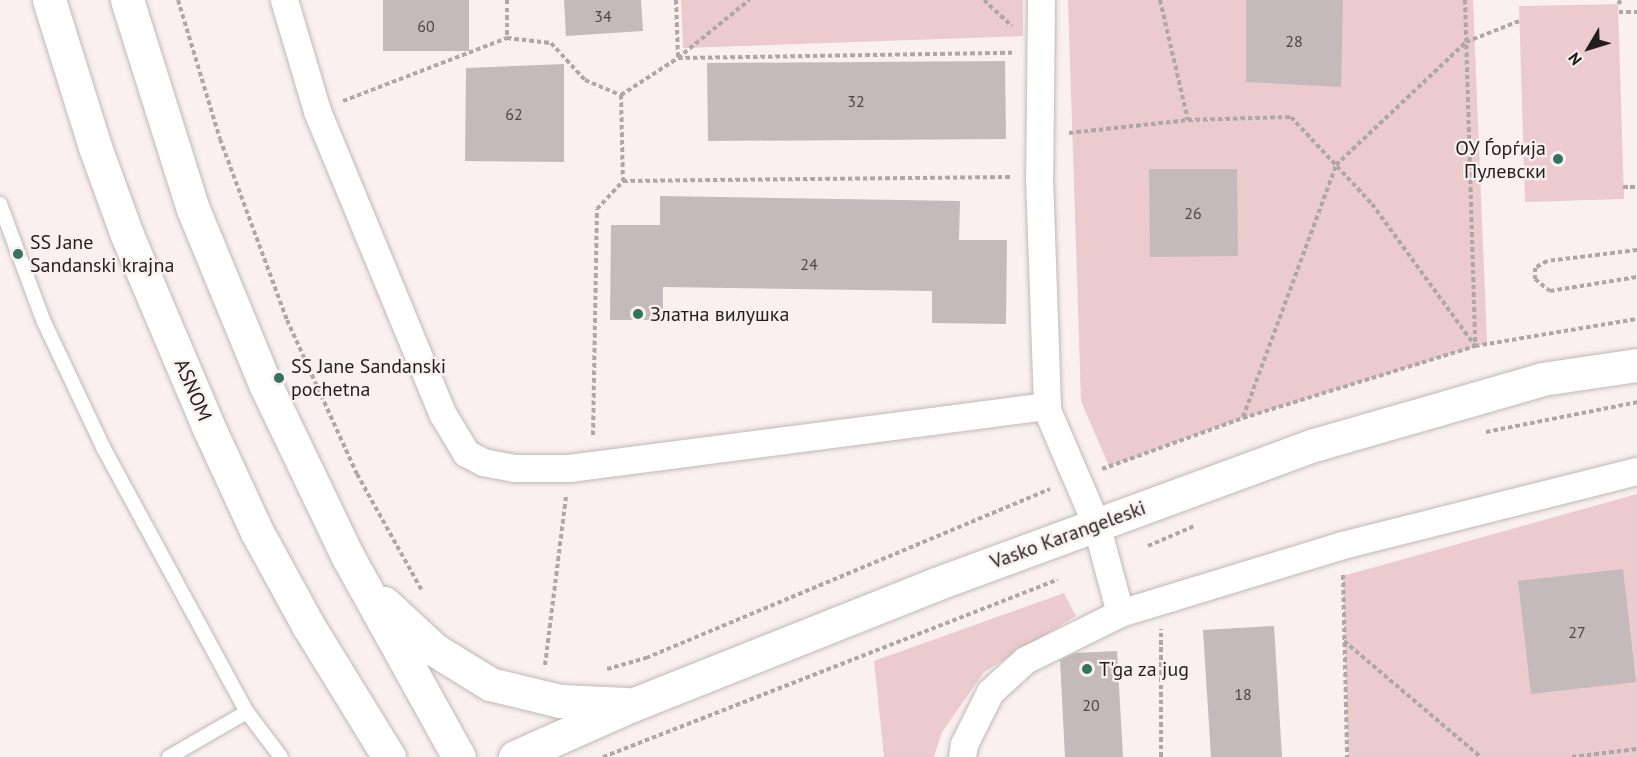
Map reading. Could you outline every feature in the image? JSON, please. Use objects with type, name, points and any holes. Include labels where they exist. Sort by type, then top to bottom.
[{"type":"street","name":"ASNOM","points":[[49,0],[92,137],[128,235],[208,426],[257,532],[297,606],[389,757]]},
{"type":"street","points":[[127,0],[193,209],[266,386],[348,557],[459,757]]},
{"type":"street","points":[[284,0],[317,111],[452,436],[466,453],[483,462],[515,468],[581,467],[1047,406]]},
{"type":"street","points":[[1041,0],[1039,177],[1047,406],[1096,524],[1120,613]]},
{"type":"street","name":"Vasko Karangeleski","points":[[515,757],[633,705],[1096,524],[1314,445],[1542,379],[1637,365]]},
{"type":"street","points":[[962,757],[964,744],[990,692],[1025,660],[1120,613],[1342,545],[1637,471]]},
{"type":"street","points":[[348,557],[410,629],[490,684],[560,701],[633,705]]},
{"type":"lane","points":[[0,204],[44,322],[104,449],[247,712],[281,757]]},
{"type":"lane","points":[[169,757],[247,712]]},
{"type":"path","points":[[507,0],[507,38]]},
{"type":"path","points":[[676,0],[678,58]]},
{"type":"path","points":[[621,95],[678,58],[747,0]]},
{"type":"path","points":[[1160,0],[1188,120]]},
{"type":"path","points":[[1465,0],[1475,346]]},
{"type":"path","points":[[1619,12],[1637,12]]},
{"type":"path","points":[[1243,418],[1336,165],[1466,42],[1520,21]]},
{"type":"path","points":[[317,111],[507,38],[551,43],[585,80],[621,95]]},
{"type":"path","points":[[678,58],[1040,53]]},
{"type":"path","points":[[545,668],[581,467],[597,209],[623,181],[621,95]]},
{"type":"path","points":[[1039,137],[1188,120],[1291,117],[1372,204],[1475,346]]},
{"type":"path","points":[[623,181],[1039,177]]},
{"type":"path","points":[[1623,187],[1637,187]]},
{"type":"path","points":[[1637,250],[1547,261],[1536,268],[1535,279],[1550,291],[1637,277]]},
{"type":"path","points":[[1076,479],[1243,418],[1475,346],[1637,319]]},
{"type":"path","points":[[1482,433],[1637,402]]},
{"type":"path","points":[[1148,546],[1205,522]]},
{"type":"path","points":[[1342,545],[1347,757]]},
{"type":"path","points":[[603,757],[1059,580]]},
{"type":"path","points":[[1161,601],[1161,757]]},
{"type":"path","points":[[1344,641],[1481,757]]},
{"type":"path","points":[[1572,757],[1637,749]]},
{"type":"shaded area","points":[[681,0],[1023,0],[1023,36],[683,48]]},
{"type":"shaded area","points":[[1068,0],[1473,0],[1487,343],[1243,418],[1109,466],[1081,401]]},
{"type":"shaded area","points":[[1618,4],[1624,199],[1525,202],[1519,6]]},
{"type":"shaded area","points":[[1637,494],[1637,757],[1348,757],[1343,576]]},
{"type":"shaded area","points":[[1064,593],[1076,616],[984,672],[942,732],[934,757],[884,757],[874,661]]},
{"type":"building","points":[[383,0],[469,0],[469,51],[383,51]]},
{"type":"building","points":[[564,0],[641,0],[643,31],[566,36]]},
{"type":"building","points":[[1246,0],[1343,0],[1341,87],[1246,82]]},
{"type":"building","points":[[1005,61],[1006,139],[708,141],[707,63]]},
{"type":"building","points":[[564,64],[564,162],[465,161],[466,68]]},
{"type":"building","points":[[1149,169],[1237,169],[1238,256],[1150,257]]},
{"type":"building","points":[[660,196],[960,201],[959,240],[1007,240],[1006,324],[932,323],[932,291],[663,287],[663,320],[610,320],[611,225],[660,225]]},
{"type":"building","points":[[1623,569],[1636,682],[1531,694],[1518,581]]},
{"type":"building","points":[[1274,626],[1282,757],[1211,757],[1203,630]]},
{"type":"building","points":[[1117,651],[1123,757],[1065,757],[1060,660],[1075,653]]},
{"type":"place","name":"ОУ Ѓорѓија Пулевски","points":[[1558,159]]},
{"type":"place","name":"SS Jane Sandanski krajna","points":[[18,254]]},
{"type":"place","name":"Златна вилушка","points":[[638,314]]},
{"type":"place","name":"SS Jane Sandanski pochetna","points":[[279,378]]},
{"type":"place","name":"T'ga za jug","points":[[1087,669]]}]
